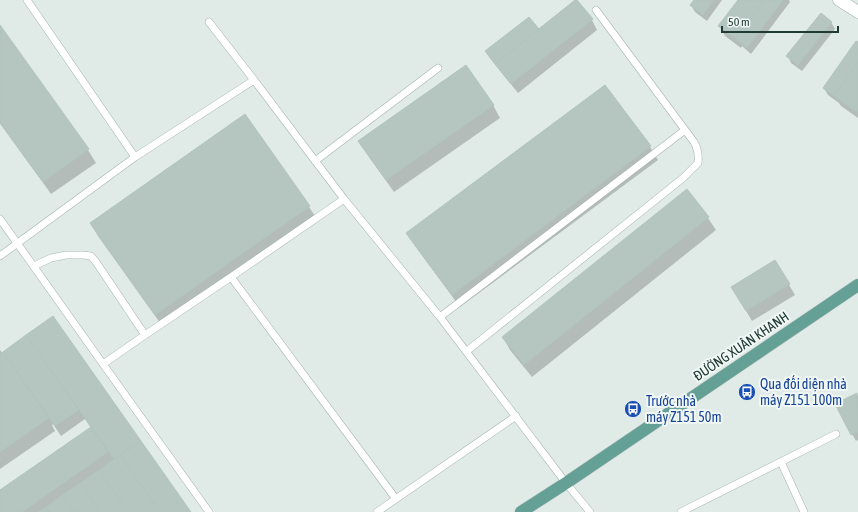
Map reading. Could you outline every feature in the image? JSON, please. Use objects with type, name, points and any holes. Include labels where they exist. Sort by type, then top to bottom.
[{"type":"main road","points":[[839,0],[858,12]]},
{"type":"main road","name":"ĐƯỜNG XUÂN KHANH","points":[[522,512],[858,286]]},
{"type":"lane","points":[[27,0],[135,157]]},
{"type":"lane","points":[[466,351],[682,178],[698,163],[698,148],[596,10]]},
{"type":"lane","points":[[209,22],[344,199],[440,317],[566,483],[590,512]]},
{"type":"lane","points":[[315,161],[438,68]]},
{"type":"lane","points":[[0,256],[135,157],[254,80]]},
{"type":"lane","points":[[440,317],[685,130]]},
{"type":"lane","points":[[103,364],[344,199]]},
{"type":"lane","points":[[0,219],[209,512]]},
{"type":"lane","points":[[34,266],[51,258],[66,255],[91,256],[145,335]]},
{"type":"lane","points":[[231,277],[396,499]]},
{"type":"lane","points":[[377,512],[516,416]]},
{"type":"lane","points":[[681,512],[836,434]]},
{"type":"lane","points":[[781,462],[804,512]]},
{"type":"building","points":[[575,0],[577,0],[593,19],[511,84],[495,64]]},
{"type":"building","points":[[694,0],[714,0],[703,15],[690,5]]},
{"type":"building","points":[[738,0],[764,0],[735,38],[718,26]]},
{"type":"building","points":[[764,0],[783,0],[747,48],[735,38]]},
{"type":"building","points":[[821,13],[832,22],[798,65],[786,56]]},
{"type":"building","points":[[529,17],[539,29],[495,64],[485,51]]},
{"type":"building","points":[[0,25],[89,149],[43,182],[0,123]]},
{"type":"building","points":[[856,41],[858,42],[858,62],[834,96],[823,88]]},
{"type":"building","points":[[858,62],[858,110],[857,112],[834,96]]},
{"type":"building","points":[[466,65],[494,105],[386,180],[358,141]]},
{"type":"building","points":[[605,85],[651,146],[452,295],[406,233]]},
{"type":"building","points":[[245,114],[310,206],[155,315],[90,223]]},
{"type":"building","points":[[687,189],[709,217],[524,365],[502,337]]},
{"type":"building","points":[[775,260],[790,284],[746,311],[731,287]]},
{"type":"building","points":[[53,316],[141,441],[114,459],[26,335]]},
{"type":"building","points":[[26,335],[79,410],[55,426],[3,352]]},
{"type":"building","points":[[3,352],[49,418],[0,452],[0,354]]},
{"type":"building","points":[[857,393],[858,432],[851,435],[835,404]]},
{"type":"building","points":[[91,427],[108,452],[22,512],[0,512],[0,490]]},
{"type":"building","points":[[141,441],[191,512],[160,512],[120,455]]},
{"type":"building","points":[[120,455],[160,512],[128,512],[99,470]]},
{"type":"building","points":[[99,470],[128,512],[101,512],[80,483]]},
{"type":"building","points":[[80,483],[101,512],[74,512],[62,495]]},
{"type":"building","points":[[62,495],[74,512],[50,512],[46,507]]},
{"type":"building","points":[[46,507],[50,512],[38,512]]},
{"type":"place","name":"Qua đối diện nhà máy Z151 100m","points":[[747,392]]},
{"type":"place","name":"Trước nhà máy Z151 50m","points":[[633,409]]}]
